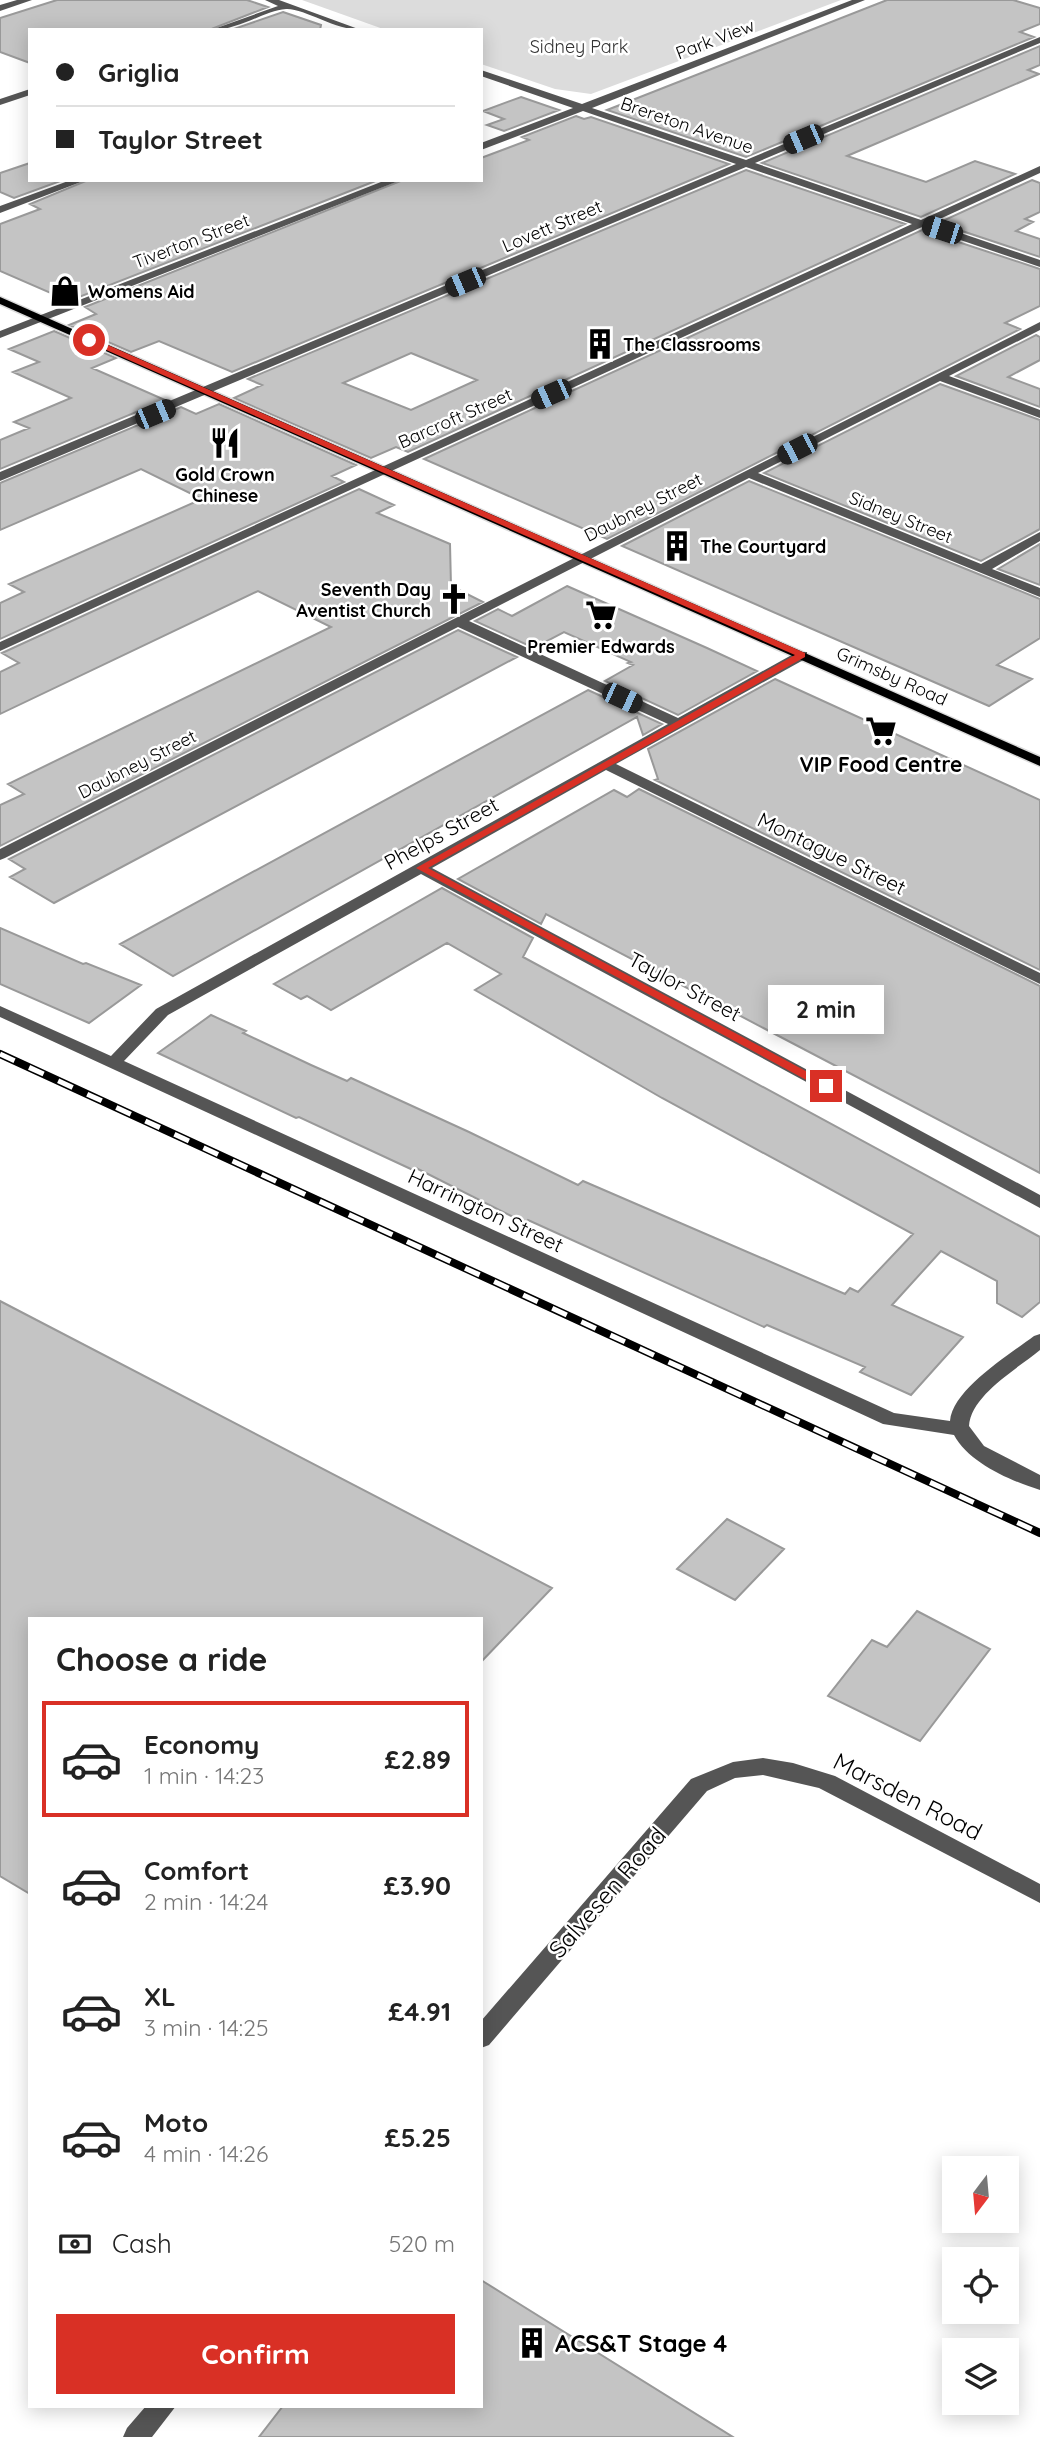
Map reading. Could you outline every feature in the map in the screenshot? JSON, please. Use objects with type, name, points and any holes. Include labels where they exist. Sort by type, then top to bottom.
[{"type":"main road","name":"Grimsby Road","points":[[0,300],[1040,762]]},
{"type":"street","points":[[0,8],[27,0]]},
{"type":"street","points":[[270,0],[350,28]]},
{"type":"street","name":"Park View","points":[[581,107],[860,0]]},
{"type":"street","points":[[222,28],[286,6]]},
{"type":"street","name":"Lovett Street","points":[[0,477],[1040,40]]},
{"type":"street","name":"Brereton Avenue","points":[[483,74],[1040,264]]},
{"type":"street","points":[[0,102],[28,93]]},
{"type":"street","points":[[483,146],[581,107]]},
{"type":"street","name":"Barcroft Street","points":[[0,646],[1040,169]]},
{"type":"street","points":[[0,209],[75,182]]},
{"type":"street","name":"Tiverton Street","points":[[0,335],[391,182]]},
{"type":"street","name":"Daubney Street","points":[[0,855],[1040,325]]},
{"type":"street","points":[[941,377],[1040,414]]},
{"type":"street","name":"Sidney Street","points":[[749,474],[1040,593]]},
{"type":"street","points":[[982,569],[1040,536]]},
{"type":"street","points":[[459,622],[679,724]]},
{"type":"street","name":"Phelps Street","points":[[113,1063],[162,1012],[802,655]]},
{"type":"street","name":"Montague Street","points":[[606,765],[1040,979]]},
{"type":"street","name":"Taylor Street","points":[[421,868],[1040,1202]]},
{"type":"street","name":"Harrington Street","points":[[0,1011],[890,1419],[959,1429]]},
{"type":"street","points":[[1040,1340],[961,1406],[957,1417],[959,1429],[970,1445],[987,1457],[1040,1483]]},
{"type":"street","name":"Marsden Road","points":[[746,1766],[793,1771],[827,1782],[1040,1894]]},
{"type":"street","name":"Salvesen Road","points":[[483,2036],[699,1785],[720,1773],[746,1766]]},
{"type":"street","points":[[136,2437],[161,2408]]},
{"type":"green space","name":"Sidney Park","points":[[302,0],[841,0],[591,94],[555,89],[483,65],[483,28],[380,28]]},
{"type":"building","points":[[57,0],[247,0],[268,7],[214,28],[28,28],[28,62],[0,52],[0,18]]},
{"type":"building","points":[[887,0],[1013,0],[1040,8],[1040,24],[1020,32],[1034,37],[746,157],[607,110]]},
{"type":"building","points":[[283,12],[321,25],[320,28],[237,28]]},
{"type":"building","points":[[1040,46],[1040,65],[1028,70],[1039,74],[847,156],[926,182],[975,161],[1015,174],[921,217],[762,163]]},
{"type":"building","points":[[521,97],[559,110],[504,131],[487,125],[504,119],[483,111]]},
{"type":"building","points":[[576,116],[584,119],[591,117],[729,164],[232,372],[159,341],[131,352],[69,325],[96,314],[85,307],[398,182],[483,182],[483,157],[529,140],[522,137]]},
{"type":"building","points":[[28,164],[28,182],[58,182],[14,198],[0,192],[0,173]]},
{"type":"building","points":[[746,170],[905,224],[408,452],[396,447],[371,458],[234,398],[262,385],[248,379]],"holes":[[[411,353],[477,380],[411,410],[343,383]]]},
{"type":"building","points":[[1032,180],[1040,183],[1040,212],[1025,219],[1033,222],[1016,231],[1040,239],[1040,257],[938,223]]},
{"type":"building","points":[[83,182],[373,182],[69,301],[0,271],[0,224],[40,209],[30,204]]},
{"type":"building","points":[[922,230],[1040,269],[1040,306],[1005,323],[1020,329],[607,539],[424,459]]},
{"type":"building","points":[[54,331],[116,358],[92,368],[165,400],[0,469],[0,440],[29,428],[14,422],[71,398],[13,372],[39,362],[9,349]]},
{"type":"building","points":[[1036,335],[1040,337],[1040,360],[1008,377],[1040,389],[1040,407],[956,376]]},
{"type":"building","points":[[940,384],[1040,420],[1040,529],[981,561],[764,473]]},
{"type":"building","points":[[219,404],[356,465],[332,476],[344,482],[0,639],[0,603],[24,592],[9,584],[202,499],[141,469],[0,530],[0,483],[181,407],[196,414]]},
{"type":"building","points":[[749,481],[1040,599],[1040,638],[997,665],[1032,679],[989,706],[622,546]]},
{"type":"building","points":[[359,489],[394,505],[377,513],[450,544],[451,586],[483,602],[0,846],[0,805],[24,794],[8,784],[331,627],[258,591],[0,714],[0,672],[19,663],[2,653]]},
{"type":"building","points":[[1040,544],[1040,585],[998,569]]},
{"type":"building","points":[[567,586],[757,671],[678,715],[605,681],[633,665],[628,663],[631,662],[564,632],[534,648],[475,621],[498,609],[512,616]]},
{"type":"building","points":[[458,630],[517,657],[54,903],[10,877],[25,869],[9,859]]},
{"type":"building","points":[[775,679],[1040,800],[1040,970],[655,780],[658,779],[648,749]]},
{"type":"building","points":[[588,690],[662,724],[643,735],[637,717],[173,976],[120,944]]},
{"type":"building","points":[[639,789],[1040,986],[1040,1173],[546,914],[541,924],[458,879],[614,790],[627,797]]},
{"type":"building","points":[[442,888],[533,938],[523,957],[1040,1237],[1040,1302],[1022,1317],[997,1303],[997,1281],[941,1251],[892,1305],[963,1337],[911,1395],[860,1372],[865,1367],[767,1325],[764,1327],[528,1220],[525,1223],[416,1168],[413,1170],[299,1117],[296,1118],[158,1053],[211,1015],[311,1065],[347,1081],[351,1078],[578,1185],[583,1181],[845,1294],[850,1288],[858,1292],[913,1234],[662,1098],[475,990],[501,974],[447,943],[331,1010],[307,996],[301,999],[274,984]]},
{"type":"building","points":[[0,928],[83,964],[141,985],[89,1023],[0,984]]},
{"type":"building","points":[[0,1301],[552,1588],[483,1660],[483,1617],[28,1617],[28,1893],[0,1876]]},
{"type":"building","points":[[727,1519],[784,1549],[735,1600],[677,1569]]},
{"type":"building","points":[[917,1611],[990,1649],[920,1741],[828,1696],[872,1640],[887,1647]]},
{"type":"building","name":"ACS&T Stage 4","points":[[483,2281],[733,2437],[259,2437],[281,2408],[483,2408]]},
{"type":"railway","points":[[0,1054],[1040,1533]]},
{"type":"place","name":"Womens Aid","points":[[65,291]]},
{"type":"place","name":"The Classrooms","points":[[600,344]]},
{"type":"place","name":"Gold Crown Chinese","points":[[225,443]]},
{"type":"place","name":"The Courtyard","points":[[677,546]]},
{"type":"place","name":"Seventh Day Aventist Church","points":[[454,599]]},
{"type":"place","name":"Premier Edwards","points":[[601,615]]},
{"type":"place","name":"VIP Food Centre","points":[[881,731]]},
{"type":"place","name":"ACS&T Stage 4","points":[[532,2343]]},
{"type":"route","points":[[89,340],[802,655],[421,868],[826,1086]]}]
